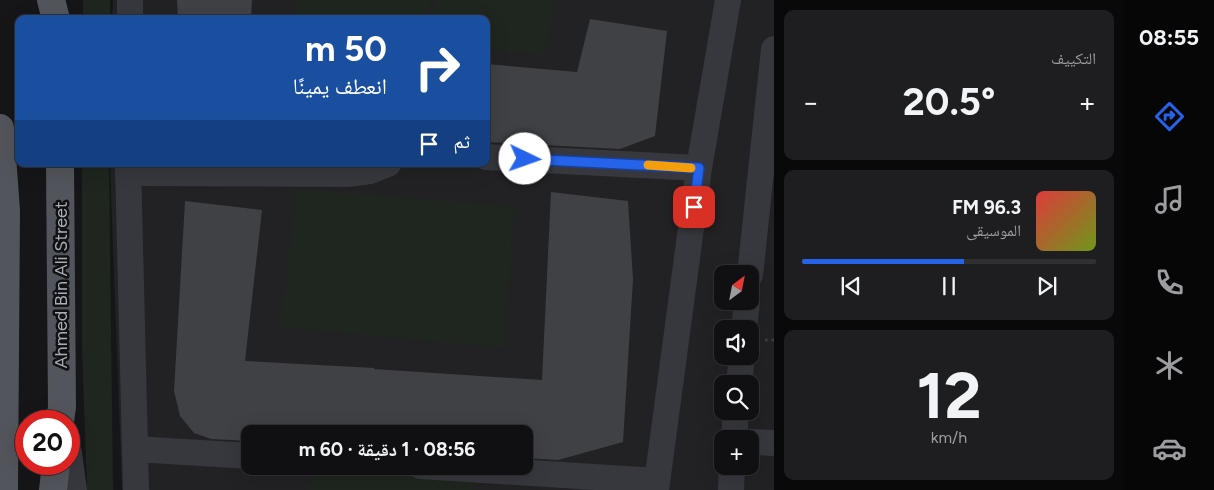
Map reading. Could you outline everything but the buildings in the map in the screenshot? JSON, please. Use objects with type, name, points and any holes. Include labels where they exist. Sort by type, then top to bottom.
[{"type":"main road","points":[[51,0],[55,15]]},
{"type":"main road","points":[[60,15],[61,0]]},
{"type":"main road","points":[[0,128],[6,210],[2,420],[4,490]]},
{"type":"main road","name":"Ahmed Bin Ali Street","points":[[60,167],[62,410]]},
{"type":"main road","points":[[53,490],[55,475]]},
{"type":"street","points":[[130,0],[130,15]]},
{"type":"street","points":[[532,475],[656,485],[699,168],[728,0]]},
{"type":"street","points":[[751,265],[774,49]]},
{"type":"street","points":[[490,157],[699,168]]},
{"type":"street","points":[[136,490],[128,169],[347,174],[370,171],[380,167]]},
{"type":"street","points":[[759,442],[774,443]]},
{"type":"street","points":[[135,449],[241,455]]},
{"type":"street","points":[[72,475],[74,490]]},
{"type":"street","points":[[731,490],[732,475]]},
{"type":"shaded area","points":[[83,0],[110,0],[110,15],[83,15]]},
{"type":"shaded area","points":[[113,0],[774,0],[774,490],[122,490],[110,167],[490,167],[490,15],[112,15]]},
{"type":"shaded area","points":[[297,0],[429,0],[428,15],[296,15]]},
{"type":"shaded area","points":[[436,0],[555,0],[544,55],[490,48],[490,15],[434,15]]},
{"type":"shaded area","points":[[82,167],[109,167],[113,490],[87,490],[82,347]]},
{"type":"shaded area","points":[[296,189],[514,206],[504,348],[280,327]]},
{"type":"shaded area","points":[[309,475],[387,475],[474,483],[473,490],[308,490]]},
{"type":"slow traffic","points":[[648,165],[691,168]]},
{"type":"route","points":[[525,159],[699,168],[694,207]]}]
